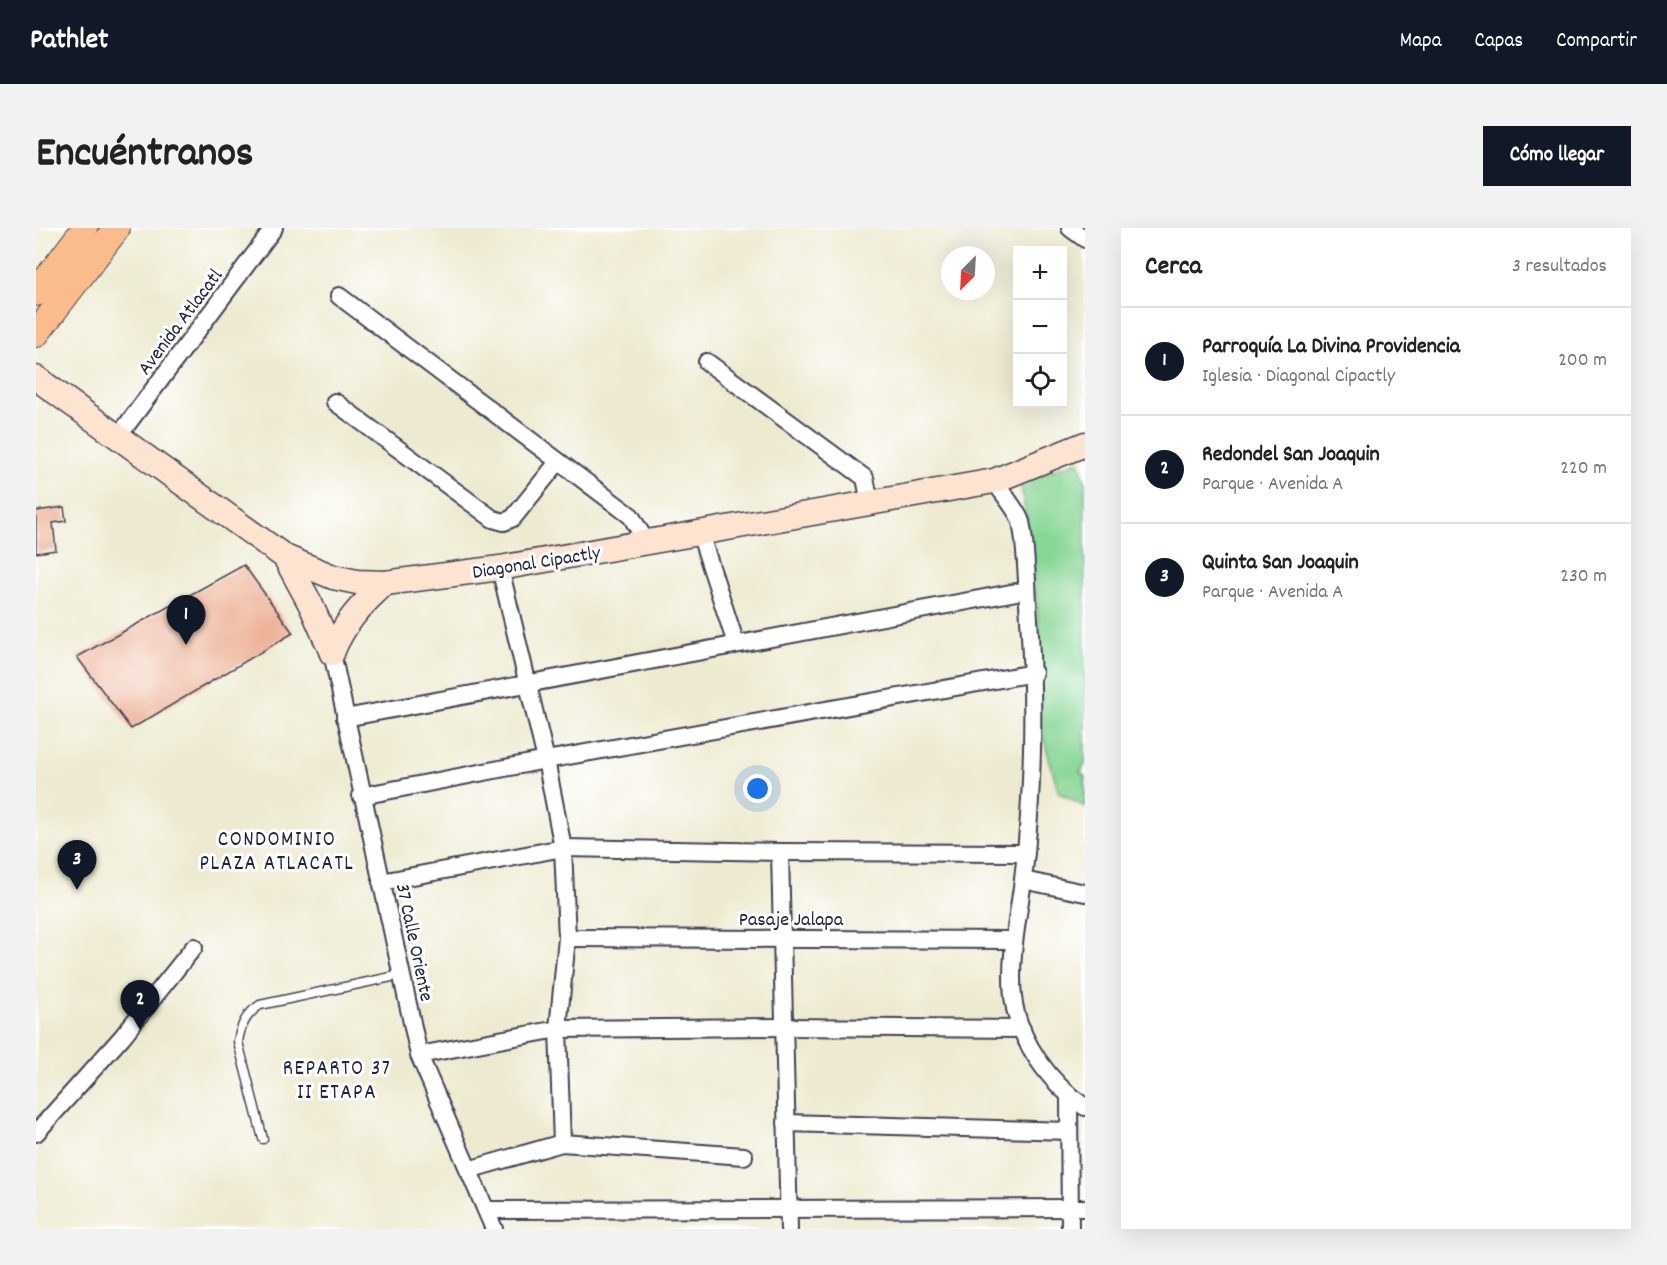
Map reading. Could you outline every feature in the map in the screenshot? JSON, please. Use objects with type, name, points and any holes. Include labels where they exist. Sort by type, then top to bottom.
[{"type":"main road","points":[[36,293],[85,228]]},
{"type":"main road","points":[[36,334],[117,228]]},
{"type":"street","name":"Avenida Atlacatl","points":[[117,438],[274,228]]},
{"type":"street","points":[[1070,228],[1085,239]]},
{"type":"street","points":[[339,296],[631,516],[646,542]]},
{"type":"street","points":[[707,362],[865,478],[870,502]]},
{"type":"street","name":"Diagonal Cipactly","points":[[36,378],[285,557],[333,577],[357,582],[384,583],[500,568],[994,481],[1085,444]]},
{"type":"street","points":[[335,402],[493,519],[504,522],[513,518],[558,462]]},
{"type":"street","points":[[994,481],[1021,520],[1034,673],[1032,785],[1023,880],[1014,940],[1013,998],[1022,1029],[1038,1062],[1069,1097],[1085,1107]]},
{"type":"street","points":[[700,533],[736,644]]},
{"type":"street","points":[[285,557],[315,613],[332,653]]},
{"type":"street","points":[[500,568],[546,760],[563,848],[567,939],[558,1029],[562,1143]]},
{"type":"street","points":[[332,653],[346,623],[384,583]]},
{"type":"street","points":[[345,718],[1027,590]]},
{"type":"street","name":"37 Calle Oriente","points":[[332,653],[419,1055],[494,1229]]},
{"type":"street","points":[[362,796],[546,760],[1034,673]]},
{"type":"street","points":[[381,882],[563,848],[1026,853]]},
{"type":"street","points":[[780,852],[789,1229]]},
{"type":"street","points":[[1023,880],[1085,893]]},
{"type":"street","name":"Pasaje Jalapa","points":[[567,939],[1014,940]]},
{"type":"street","points":[[36,1133],[122,1037],[194,947]]},
{"type":"street","points":[[419,1055],[558,1029],[784,1027],[1022,1029]]},
{"type":"street","points":[[1069,1097],[1069,1131],[1077,1208],[1070,1229]]},
{"type":"street","points":[[786,1124],[1069,1131]]},
{"type":"street","points":[[468,1170],[562,1143],[744,1156]]},
{"type":"street","points":[[486,1210],[1077,1208]]},
{"type":"lane","points":[[263,1139],[238,1042],[240,1030],[251,1010],[260,1005],[401,975]]},
{"type":"green space","points":[[1079,461],[1085,481],[1085,629],[1083,631],[1085,632],[1085,765],[1080,772],[1085,777],[1085,807],[1059,793],[1036,712],[1038,618],[1027,520],[1020,481]]},
{"type":"building","points":[[64,507],[66,521],[53,523],[56,550],[36,553],[36,511]]},
{"type":"building","points":[[244,565],[293,633],[131,729],[77,657]]},
{"type":"place","name":"Parroquía La Divina Providencia","points":[[186,645]]},
{"type":"place","name":"Quinta San Joaquin","points":[[77,890]]},
{"type":"place","name":"Redondel San Joaquin","points":[[140,1030]]},
{"type":"district","name":"CONDOMINIO PLAZA ATLACATL","points":[[277,850]]},
{"type":"district","name":"REPARTO 37 II ETAPA","points":[[337,1079]]}]
